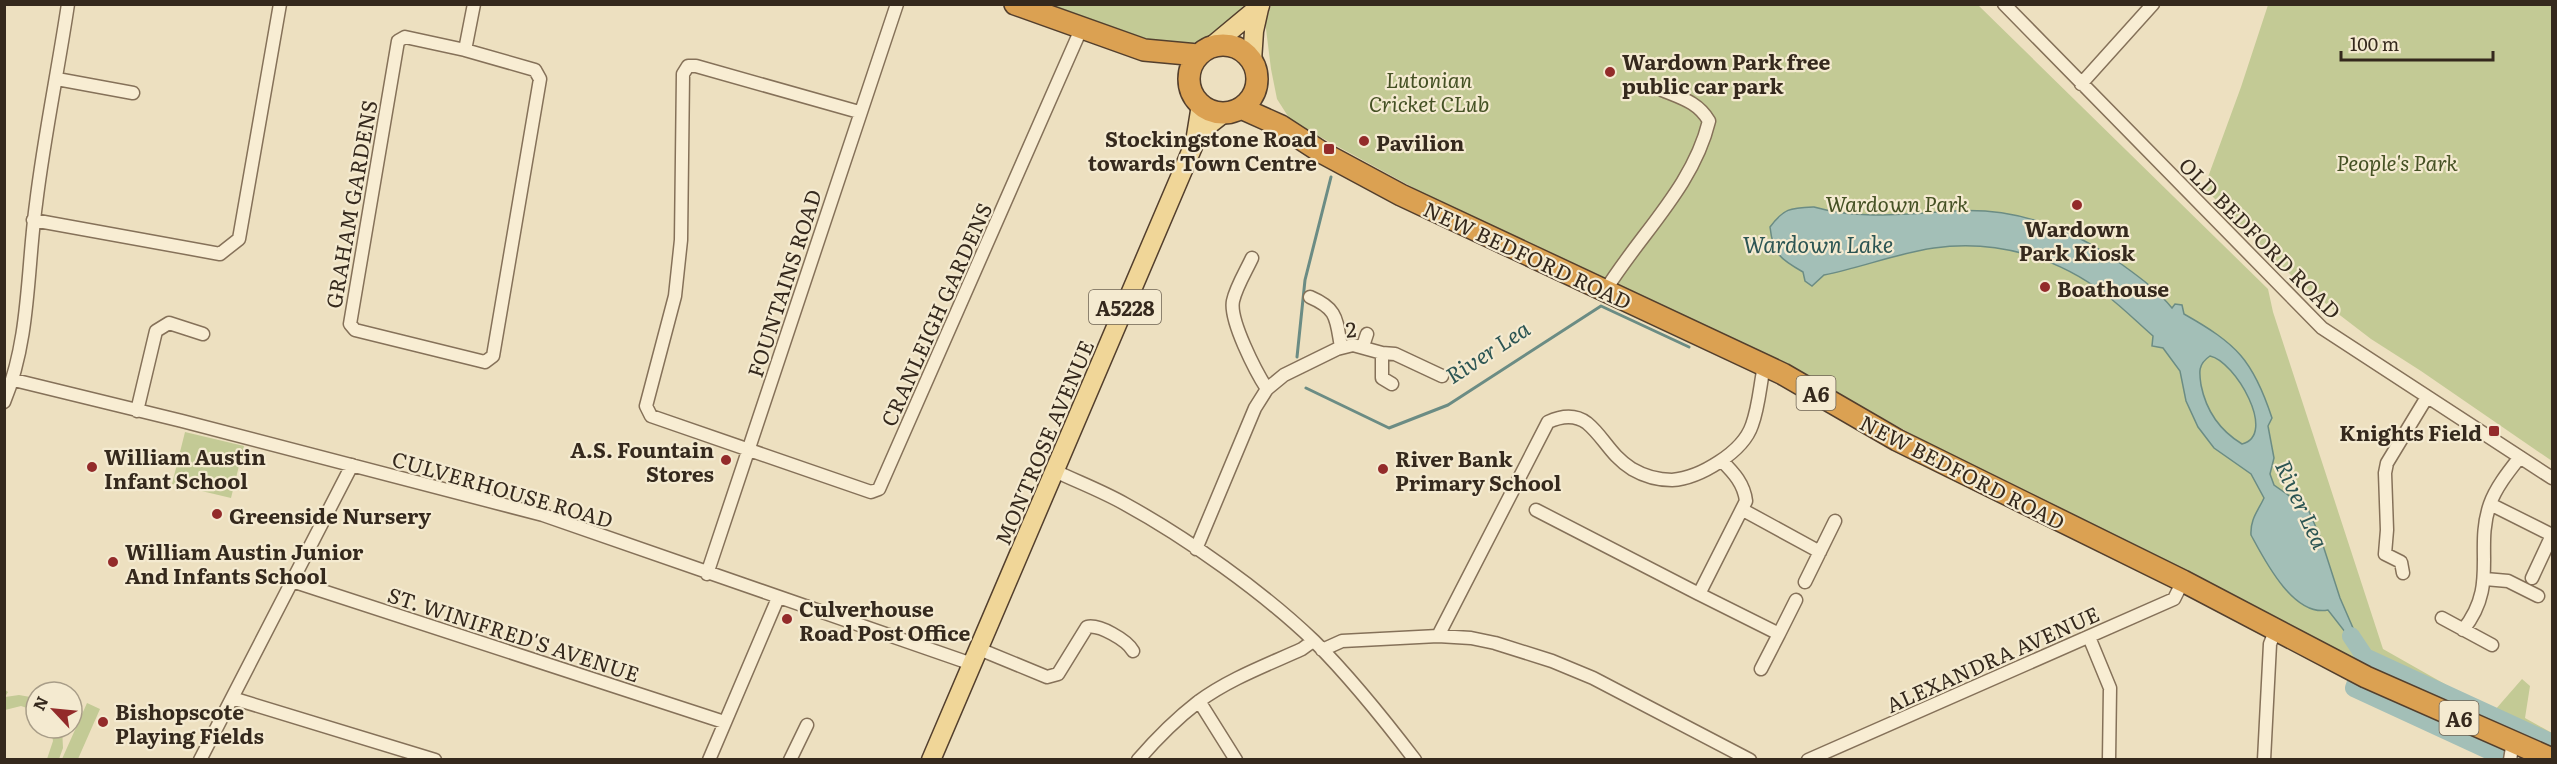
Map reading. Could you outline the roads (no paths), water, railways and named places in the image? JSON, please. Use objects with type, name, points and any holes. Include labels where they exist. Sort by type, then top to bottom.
[{"type":"highway","points":[[1016,4],[1144,50],[1180,77],[1195,98],[1208,110],[1232,111],[1250,100],[1255,91],[1255,70],[1245,52],[1235,46],[1224,44],[1205,50],[1144,50]]},
{"type":"highway","points":[[1195,98],[1189,72],[1205,50]]},
{"type":"highway","name":"NEW BEDFORD ROAD","points":[[1255,70],[1267,103],[1281,126]]},
{"type":"highway","name":"NEW BEDFORD ROAD","points":[[1232,111],[1281,126],[1321,152],[1401,195],[1764,366],[1913,448],[2183,581],[2512,750],[2553,759]]},
{"type":"main road","points":[[1205,50],[1260,5]]},
{"type":"main road","points":[[1255,70],[1254,31],[1260,5]]},
{"type":"main road","name":"MONTROSE AVENUE","points":[[1195,98],[1195,142]]},
{"type":"main road","name":"MONTROSE AVENUE","points":[[931,759],[1195,142],[1210,124],[1232,111]]},
{"type":"street","points":[[4,402],[14,380],[22,333],[38,180],[68,4]]},
{"type":"street","points":[[33,220],[219,254],[239,239],[280,4]]},
{"type":"street","points":[[465,50],[474,4]]},
{"type":"street","name":"FOUNTAINS ROAD","points":[[707,574],[859,112],[897,4]]},
{"type":"street","name":"OLD BEDFORD ROAD","points":[[2004,4],[2322,328],[2553,478]]},
{"type":"street","points":[[2081,84],[2153,4]]},
{"type":"street","name":"CRANLEIGH GARDENS","points":[[859,112],[696,66],[688,66],[683,74],[681,240],[675,296],[645,406],[651,416],[871,492],[879,489],[1082,27]]},
{"type":"street","name":"GRAHAM GARDENS","points":[[405,37],[465,50],[535,70],[540,79],[493,356],[485,362],[355,330],[350,324],[398,41],[405,37]]},
{"type":"street","points":[[57,79],[133,93]]},
{"type":"street","points":[[1605,291],[1677,192],[1703,145],[1709,121],[1702,109],[1694,103],[1662,90]]},
{"type":"street","points":[[1196,549],[1255,408],[1267,388],[1243,343],[1232,302],[1252,258]]},
{"type":"street","points":[[1310,297],[1328,305],[1332,310],[1341,347]]},
{"type":"street","points":[[136,411],[156,331],[169,324],[203,334]]},
{"type":"street","name":"2","points":[[1267,388],[1284,375],[1341,347],[1365,340],[1382,353],[1395,354],[1442,376]]},
{"type":"street","points":[[1382,353],[1382,378],[1392,384]]},
{"type":"street","points":[[1438,636],[1548,422],[1557,417],[1571,416],[1587,423],[1613,455],[1634,470],[1654,478],[1673,480],[1695,474],[1722,461],[1740,445],[1752,426],[1764,366]]},
{"type":"street","name":"CULVERHOUSE ROAD","points":[[14,380],[543,515],[778,598],[1047,677],[1058,674],[1087,627],[1099,628],[1123,641],[1133,651]]},
{"type":"street","points":[[2403,573],[2401,562],[2385,554],[2387,530],[2385,473],[2387,463],[2427,397]]},
{"type":"street","points":[[2463,630],[2476,609],[2485,579],[2485,533],[2490,504],[2501,482],[2520,457]]},
{"type":"street","points":[[1699,594],[1746,501],[1744,489],[1734,473],[1722,461]]},
{"type":"street","points":[[200,759],[352,465]]},
{"type":"street","points":[[1054,471],[1123,503],[1196,549],[1251,588],[1317,645],[1363,694],[1415,759]]},
{"type":"street","points":[[2490,504],[2552,538],[2532,578]]},
{"type":"street","points":[[1536,510],[1779,634]]},
{"type":"street","points":[[1743,510],[1820,552]]},
{"type":"street","points":[[1805,582],[1836,521]]},
{"type":"street","points":[[2485,579],[2508,581],[2538,596]]},
{"type":"street","name":"ST. WINIFRED'S AVENUE","points":[[292,581],[724,723]]},
{"type":"street","name":"ALEXANDRA AVENUE","points":[[1808,759],[2174,599],[2183,581]]},
{"type":"street","points":[[709,759],[778,598]]},
{"type":"street","points":[[1761,669],[1796,600]]},
{"type":"street","points":[[2442,618],[2492,645]]},
{"type":"street","points":[[2264,759],[2270,644],[2276,629]]},
{"type":"street","points":[[1138,759],[1161,734],[1199,702],[1229,683],[1302,649],[1342,641],[1438,636],[1471,638],[1495,643],[1570,668],[1750,759]]},
{"type":"street","points":[[2090,637],[2110,688],[2109,759]]},
{"type":"street","points":[[232,698],[435,759]]},
{"type":"street","points":[[1199,702],[1236,759]]},
{"type":"street","points":[[790,759],[807,725]]},
{"type":"water","name":"Wardown Lake","points":[[1814,207],[1866,215],[1978,211],[2023,217],[2065,231],[2085,241],[2137,276],[2172,308],[2175,304],[2182,305],[2184,314],[2217,335],[2241,356],[2258,382],[2272,418],[2268,426],[2274,458],[2270,474],[2274,485],[2308,509],[2321,539],[2340,598],[2363,651],[2372,656],[2373,661],[2357,653],[2353,642],[2328,610],[2315,610],[2303,605],[2281,584],[2251,535],[2253,520],[2264,498],[2251,474],[2214,448],[2198,427],[2186,401],[2180,371],[2163,348],[2152,346],[2153,336],[2111,299],[2086,281],[2046,261],[2002,249],[1980,246],[1934,248],[1907,253],[1824,275],[1812,286],[1805,281],[1803,272],[1779,255],[1773,244],[1770,227],[1779,216],[1788,210]],"holes":[[[2210,356],[2220,361],[2241,384],[2254,414],[2256,427],[2252,438],[2242,444],[2220,426],[2203,394],[2201,365]]]},
{"type":"waterway","name":"River Lea","points":[[1297,357],[1305,280],[1331,177]]},
{"type":"waterway","name":"River Lea","points":[[1306,388],[1389,428],[1448,405],[1601,306],[1689,347]]},
{"type":"waterway","name":"River Lea","points":[[2351,636],[2365,657],[2354,688],[2497,754]]},
{"type":"waterway","name":"River Lea","points":[[2365,657],[2552,743]]},
{"type":"place","name":"Wardown Park free public car park","points":[[1610,72]]},
{"type":"place","name":"Pavilion","points":[[1364,141]]},
{"type":"place","name":"Stockingstone Road towards Town Centre","points":[[1329,149]]},
{"type":"place","name":"Wardown Park Kiosk","points":[[2077,205]]},
{"type":"place","name":"Boathouse","points":[[2045,287]]},
{"type":"place","name":"Knights Field","points":[[2494,431]]},
{"type":"place","name":"A.S. Fountain Stores","points":[[726,460]]},
{"type":"place","name":"William Austin Infant School","points":[[92,467]]},
{"type":"place","name":"River Bank Primary School","points":[[1383,469]]},
{"type":"place","name":"Greenside Nursery","points":[[217,514]]},
{"type":"place","name":"William Austin Junior And Infants School","points":[[113,562]]},
{"type":"place","name":"Culverhouse Road Post Office","points":[[787,619]]},
{"type":"place","name":"Bishopscote Playing Fields","points":[[103,722]]},
{"type":"park label","name":"Lutonian Cricket CLub","points":[[1429,90]]},
{"type":"park label","name":"People's Park","points":[[2397,161]]},
{"type":"park label","name":"Wardown Park","points":[[1897,202]]}]
